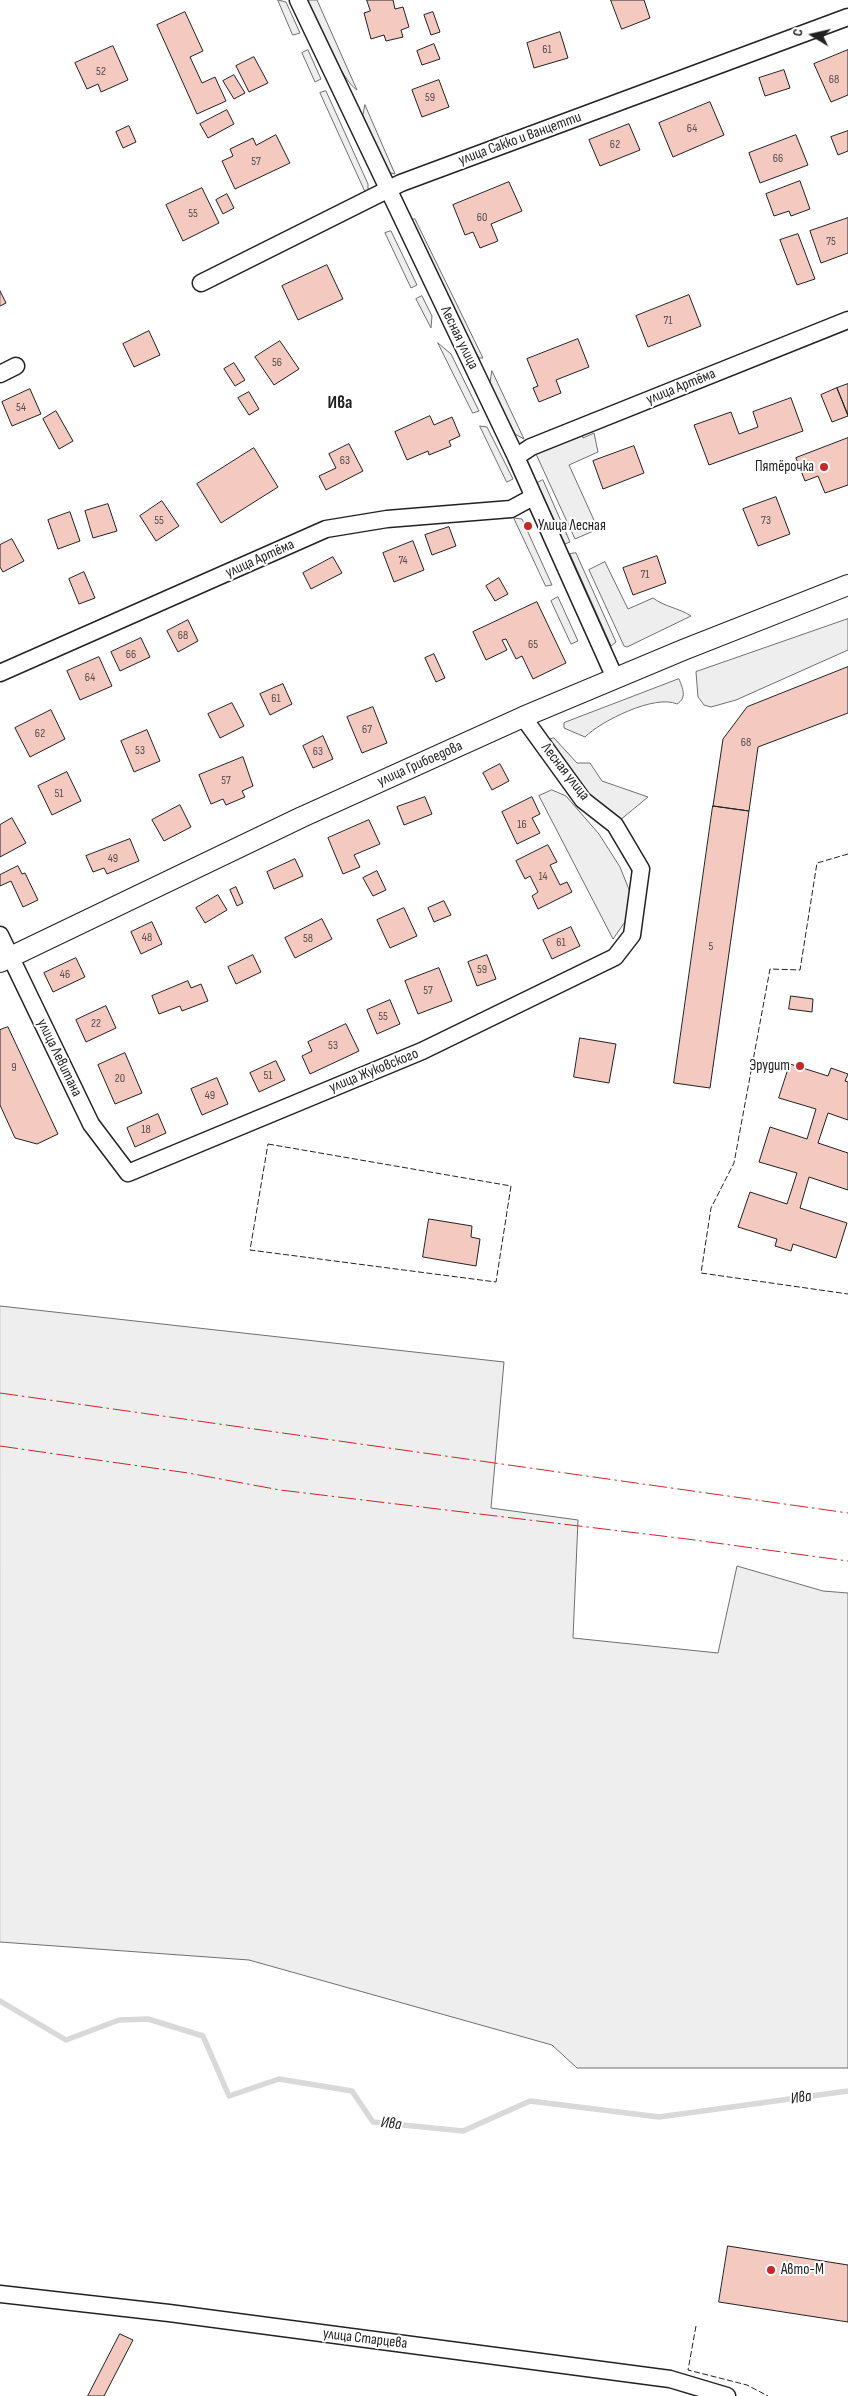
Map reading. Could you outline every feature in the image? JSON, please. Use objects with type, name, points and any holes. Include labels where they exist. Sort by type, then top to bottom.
[{"type":"street","name":"Лесная улица","points":[[298,0],[516,456],[615,678]]},
{"type":"street","name":"улица Сакко и Ванцетти","points":[[201,283],[387,189],[848,17]]},
{"type":"street","name":"улица Артёма","points":[[516,456],[531,447],[848,320]]},
{"type":"street","points":[[0,374],[16,366]]},
{"type":"street","name":"улица Артёма","points":[[0,672],[326,529],[387,519],[511,509],[533,497]]},
{"type":"street","name":"улица Грибоедова","points":[[5,958],[302,817],[523,717],[615,678],[848,585]]},
{"type":"street","name":"Лесная улица","points":[[523,717],[584,800],[615,825],[642,869],[632,935],[616,957]]},
{"type":"street","name":"улица Левитана","points":[[0,935],[5,958],[91,1124],[128,1174]]},
{"type":"street","name":"улица Жуковского","points":[[128,1174],[422,1051],[616,957]]},
{"type":"street","name":"улица Старцева","points":[[0,2294],[169,2313],[670,2379],[727,2396]]},
{"type":"shaded area","points":[[278,0],[286,2],[300,33],[293,35]]},
{"type":"shaded area","points":[[307,0],[317,0],[357,90],[344,75]]},
{"type":"shaded area","points":[[308,50],[321,79],[315,82],[302,53]]},
{"type":"shaded area","points":[[326,91],[368,184],[368,193],[366,194],[320,93]]},
{"type":"shaded area","points":[[365,105],[395,174],[386,172],[363,116]]},
{"type":"shaded area","points":[[415,219],[483,358],[479,358],[472,346],[409,221]]},
{"type":"shaded area","points":[[391,231],[417,285],[411,288],[385,233]]},
{"type":"shaded area","points":[[422,296],[432,316],[431,328],[416,299]]},
{"type":"shaded area","points":[[438,343],[451,354],[479,411],[473,413]]},
{"type":"shaded area","points":[[492,371],[524,439],[515,434],[490,384]]},
{"type":"shaded area","points":[[480,426],[487,427],[513,479],[507,482]]},
{"type":"shaded area","points":[[582,432],[583,438],[594,433],[598,452],[569,465],[598,529],[575,539],[536,454]]},
{"type":"shaded area","points":[[543,480],[570,542],[565,544],[537,483]]},
{"type":"shaded area","points":[[514,518],[522,519],[552,585],[546,586]]},
{"type":"shaded area","points":[[576,553],[616,642],[611,646],[570,554]]},
{"type":"shaded area","points":[[605,562],[628,609],[653,598],[691,616],[627,647],[624,646],[589,570]]},
{"type":"shaded area","points":[[558,597],[578,641],[571,644],[551,601]]},
{"type":"shaded area","points":[[848,619],[848,650],[736,700],[711,707],[704,705],[698,697],[696,672]]},
{"type":"shaded area","points":[[679,679],[683,696],[677,704],[667,702],[642,706],[615,717],[585,737],[564,728],[564,723]]},
{"type":"shaded area","points":[[554,738],[577,763],[590,763],[602,781],[648,797],[619,821],[601,811],[546,741]]},
{"type":"shaded area","points":[[552,790],[566,796],[599,834],[620,867],[630,892],[629,916],[613,939],[539,796]]},
{"type":"shaded area","points":[[0,1306],[504,1362],[491,1508],[578,1520],[573,1638],[718,1653],[737,1566],[823,1591],[848,1593],[848,2068],[577,2068],[552,2045],[249,1960],[0,1942]]},
{"type":"building","points":[[367,0],[393,0],[395,9],[403,7],[409,27],[401,30],[403,37],[386,41],[384,35],[371,39],[364,13],[370,11]]},
{"type":"building","points":[[611,0],[644,0],[650,18],[622,29]]},
{"type":"building","points":[[185,12],[203,51],[190,57],[202,83],[215,77],[226,101],[197,114],[157,25]]},
{"type":"building","points":[[433,12],[440,32],[431,35],[424,15]]},
{"type":"building","points":[[560,32],[568,58],[534,68],[527,43]]},
{"type":"building","points":[[434,44],[440,59],[422,65],[417,51]]},
{"type":"building","points":[[113,46],[128,80],[101,92],[98,84],[87,89],[75,63]]},
{"type":"building","points":[[848,50],[848,95],[831,102],[814,64]]},
{"type":"building","points":[[254,57],[268,83],[249,92],[236,66]]},
{"type":"building","points":[[784,70],[790,88],[765,96],[759,78]]},
{"type":"building","points":[[234,75],[245,93],[234,99],[223,81]]},
{"type":"building","points":[[439,80],[449,107],[422,117],[412,90]]},
{"type":"building","points":[[710,102],[724,135],[673,157],[659,123]]},
{"type":"building","points":[[227,110],[234,124],[208,138],[200,124]]},
{"type":"building","points":[[629,124],[640,150],[600,166],[589,140]]},
{"type":"building","points":[[129,126],[136,142],[123,148],[116,132]]},
{"type":"building","points":[[848,131],[848,151],[838,155],[831,137]]},
{"type":"building","points":[[276,135],[290,163],[235,189],[222,161],[233,156],[230,149],[253,138],[256,145]]},
{"type":"building","points":[[796,135],[808,165],[760,183],[749,153]]},
{"type":"building","points":[[800,181],[810,209],[791,216],[789,211],[774,216],[766,194]]},
{"type":"building","points":[[509,182],[522,211],[491,224],[498,241],[480,248],[473,232],[465,235],[453,205]]},
{"type":"building","points":[[202,188],[219,223],[183,241],[166,205]]},
{"type":"building","points":[[227,194],[234,208],[223,214],[216,200]]},
{"type":"building","points":[[848,218],[848,253],[821,263],[810,231]]},
{"type":"building","points":[[798,234],[815,279],[797,285],[780,240]]},
{"type":"building","points":[[327,265],[343,299],[298,320],[282,286]]},
{"type":"building","points":[[0,291],[6,303],[0,306]]},
{"type":"building","points":[[689,295],[701,326],[648,347],[636,316]]},
{"type":"building","points":[[149,331],[160,355],[134,367],[123,344]]},
{"type":"building","points":[[578,339],[589,367],[556,380],[561,393],[539,402],[533,388],[538,386],[527,359]]},
{"type":"building","points":[[280,341],[299,369],[274,385],[255,357]]},
{"type":"building","points":[[234,363],[245,380],[235,386],[224,369]]},
{"type":"building","points":[[848,384],[848,415],[837,388]]},
{"type":"building","points":[[837,388],[848,416],[832,422],[821,395]]},
{"type":"building","points":[[30,389],[41,414],[12,426],[2,402]]},
{"type":"building","points":[[249,392],[259,409],[249,415],[238,398]]},
{"type":"building","points":[[791,398],[803,431],[709,465],[694,425],[731,412],[739,434],[758,427],[753,412]]},
{"type":"building","points":[[56,411],[73,441],[59,449],[43,419]]},
{"type":"building","points":[[430,416],[434,425],[452,417],[460,436],[449,441],[451,446],[429,455],[428,451],[407,460],[395,432]]},
{"type":"building","name":"Пятёрочка","points":[[848,438],[848,485],[825,493],[818,476],[805,481],[796,458]]},
{"type":"building","points":[[349,444],[363,471],[326,490],[319,476],[336,468],[329,454]]},
{"type":"building","points":[[634,446],[644,473],[603,489],[593,461]]},
{"type":"building","points":[[254,448],[278,487],[221,523],[197,484]]},
{"type":"building","points":[[776,497],[790,534],[758,546],[743,509]]},
{"type":"building","points":[[162,501],[179,526],[156,541],[140,516]]},
{"type":"building","points":[[108,504],[117,531],[93,538],[85,511]]},
{"type":"building","points":[[70,512],[80,541],[58,549],[48,520]]},
{"type":"building","points":[[449,527],[456,546],[432,555],[425,535]]},
{"type":"building","points":[[12,539],[24,561],[3,572],[0,567],[0,545]]},
{"type":"building","points":[[413,541],[424,570],[394,582],[383,553]]},
{"type":"building","points":[[657,556],[666,583],[633,595],[623,568]]},
{"type":"building","points":[[333,557],[342,573],[311,589],[303,573]]},
{"type":"building","points":[[84,572],[95,598],[79,604],[69,579]]},
{"type":"building","points":[[499,578],[508,594],[495,601],[486,586]]},
{"type":"building","points":[[537,602],[566,663],[533,679],[522,656],[516,659],[506,639],[502,640],[507,650],[486,660],[473,632]]},
{"type":"building","points":[[188,620],[198,641],[178,652],[167,631]]},
{"type":"building","points":[[141,638],[150,657],[120,671],[111,652]]},
{"type":"building","points":[[434,654],[445,678],[436,682],[425,658]]},
{"type":"building","points":[[99,657],[112,686],[80,700],[67,671]]},
{"type":"building","points":[[848,667],[848,713],[758,747],[749,811],[713,806],[723,739],[747,707]]},
{"type":"building","points":[[283,684],[292,704],[270,715],[260,694]]},
{"type":"building","points":[[232,703],[244,726],[220,738],[208,714]]},
{"type":"building","points":[[373,707],[387,743],[362,753],[347,717]]},
{"type":"building","points":[[51,710],[65,739],[30,757],[15,728]]},
{"type":"building","points":[[147,730],[160,761],[134,772],[121,741]]},
{"type":"building","points":[[323,736],[333,759],[313,768],[303,746]]},
{"type":"building","points":[[243,757],[253,786],[242,791],[245,797],[226,805],[223,799],[211,804],[199,775]]},
{"type":"building","points":[[500,764],[509,781],[492,790],[483,773]]},
{"type":"building","points":[[67,772],[81,801],[52,815],[38,786]]},
{"type":"building","points":[[425,797],[432,814],[404,825],[397,807]]},
{"type":"building","points":[[532,797],[540,814],[532,818],[540,833],[517,844],[502,812]]},
{"type":"building","points":[[180,805],[191,827],[164,841],[152,820]]},
{"type":"building","points":[[713,806],[749,811],[710,1088],[674,1083]]},
{"type":"building","points":[[12,818],[26,843],[0,857],[0,825]]},
{"type":"building","points":[[369,820],[380,844],[354,855],[360,867],[343,874],[328,838]]},
{"type":"building","points":[[130,839],[139,861],[107,874],[104,868],[93,872],[86,856]]},
{"type":"building","points":[[548,845],[557,862],[550,865],[560,885],[567,882],[572,892],[538,909],[532,896],[538,892],[530,876],[525,879],[516,861]]},
{"type":"building","points":[[295,859],[303,876],[274,889],[267,872]]},
{"type":"building","points":[[18,866],[22,874],[25,873],[38,900],[23,907],[11,881],[0,886],[0,875]]},
{"type":"building","points":[[377,871],[386,890],[373,896],[363,878]]},
{"type":"building","points":[[236,887],[243,903],[237,906],[230,890]]},
{"type":"building","points":[[218,895],[227,910],[205,923],[196,908]]},
{"type":"building","points":[[444,901],[451,915],[434,922],[428,908]]},
{"type":"building","points":[[404,908],[417,936],[390,948],[377,920]]},
{"type":"building","points":[[322,919],[332,939],[295,958],[285,938]]},
{"type":"building","points":[[152,922],[162,944],[141,954],[131,932]]},
{"type":"building","points":[[571,927],[580,946],[552,959],[543,940]]},
{"type":"building","points":[[253,955],[261,972],[236,984],[228,967]]},
{"type":"building","points":[[487,955],[496,979],[477,986],[468,962]]},
{"type":"building","points":[[76,958],[85,977],[53,992],[44,973]]},
{"type":"building","points":[[439,968],[452,1001],[418,1014],[405,981]]},
{"type":"building","points":[[188,981],[191,988],[201,984],[208,1001],[182,1011],[180,1006],[159,1014],[152,996]]},
{"type":"building","points":[[791,996],[813,999],[812,1012],[789,1009]]},
{"type":"building","points":[[390,1000],[400,1024],[377,1034],[367,1010]]},
{"type":"building","points":[[106,1006],[116,1028],[86,1042],[76,1020]]},
{"type":"building","points":[[346,1024],[359,1051],[310,1074],[302,1056],[312,1051],[308,1042]]},
{"type":"building","points":[[8,1027],[58,1134],[37,1144],[15,1138],[0,1105],[0,1030]]},
{"type":"building","points":[[580,1038],[616,1044],[609,1083],[574,1077]]},
{"type":"building","points":[[125,1053],[142,1093],[115,1104],[98,1065]]},
{"type":"building","points":[[276,1061],[285,1080],[259,1092],[250,1073]]},
{"type":"building","points":[[790,1064],[828,1076],[831,1068],[848,1074],[845,1081],[848,1082],[848,1120],[828,1113],[818,1143],[848,1153],[848,1190],[809,1177],[800,1208],[847,1223],[836,1258],[793,1244],[791,1251],[775,1246],[777,1239],[738,1227],[750,1192],[787,1204],[797,1173],[759,1162],[770,1127],[807,1139],[816,1109],[779,1098]]},
{"type":"building","points":[[217,1078],[228,1104],[202,1115],[191,1089]]},
{"type":"building","points":[[158,1114],[166,1133],[135,1147],[127,1128]]},
{"type":"building","points":[[429,1219],[472,1226],[471,1237],[480,1239],[476,1266],[423,1257]]},
{"type":"building","points":[[728,2246],[848,2265],[848,2322],[719,2302]]},
{"type":"building","points":[[120,2334],[133,2340],[104,2396],[88,2396]]},
{"type":"waterway","name":"Ива","points":[[0,2001],[66,2040],[119,2020],[148,2019],[203,2036],[229,2096],[279,2079],[352,2091],[373,2122],[463,2131],[530,2101],[659,2117],[848,2091]]},
{"type":"fence","points":[[848,854],[817,863],[800,970],[770,969],[734,1163],[711,1208],[701,1273],[848,1294]]},
{"type":"fence","points":[[268,1144],[511,1186],[496,1282],[250,1250],[268,1144]]},
{"type":"fence","points":[[696,2326],[688,2370],[747,2385],[768,2396]]},
{"type":"power","points":[[0,1393],[848,1513]]},
{"type":"power","points":[[0,1446],[188,1473],[280,1490],[687,1539],[848,1561]]},
{"type":"place","name":"Пятёрочка","points":[[824,467]]},
{"type":"place","name":"Улица Лесная","points":[[528,526]]},
{"type":"place","name":"Эрудит","points":[[800,1066]]},
{"type":"place","name":"Авто-М","points":[[771,2270]]},
{"type":"district","name":"Ива","points":[[340,403]]}]
